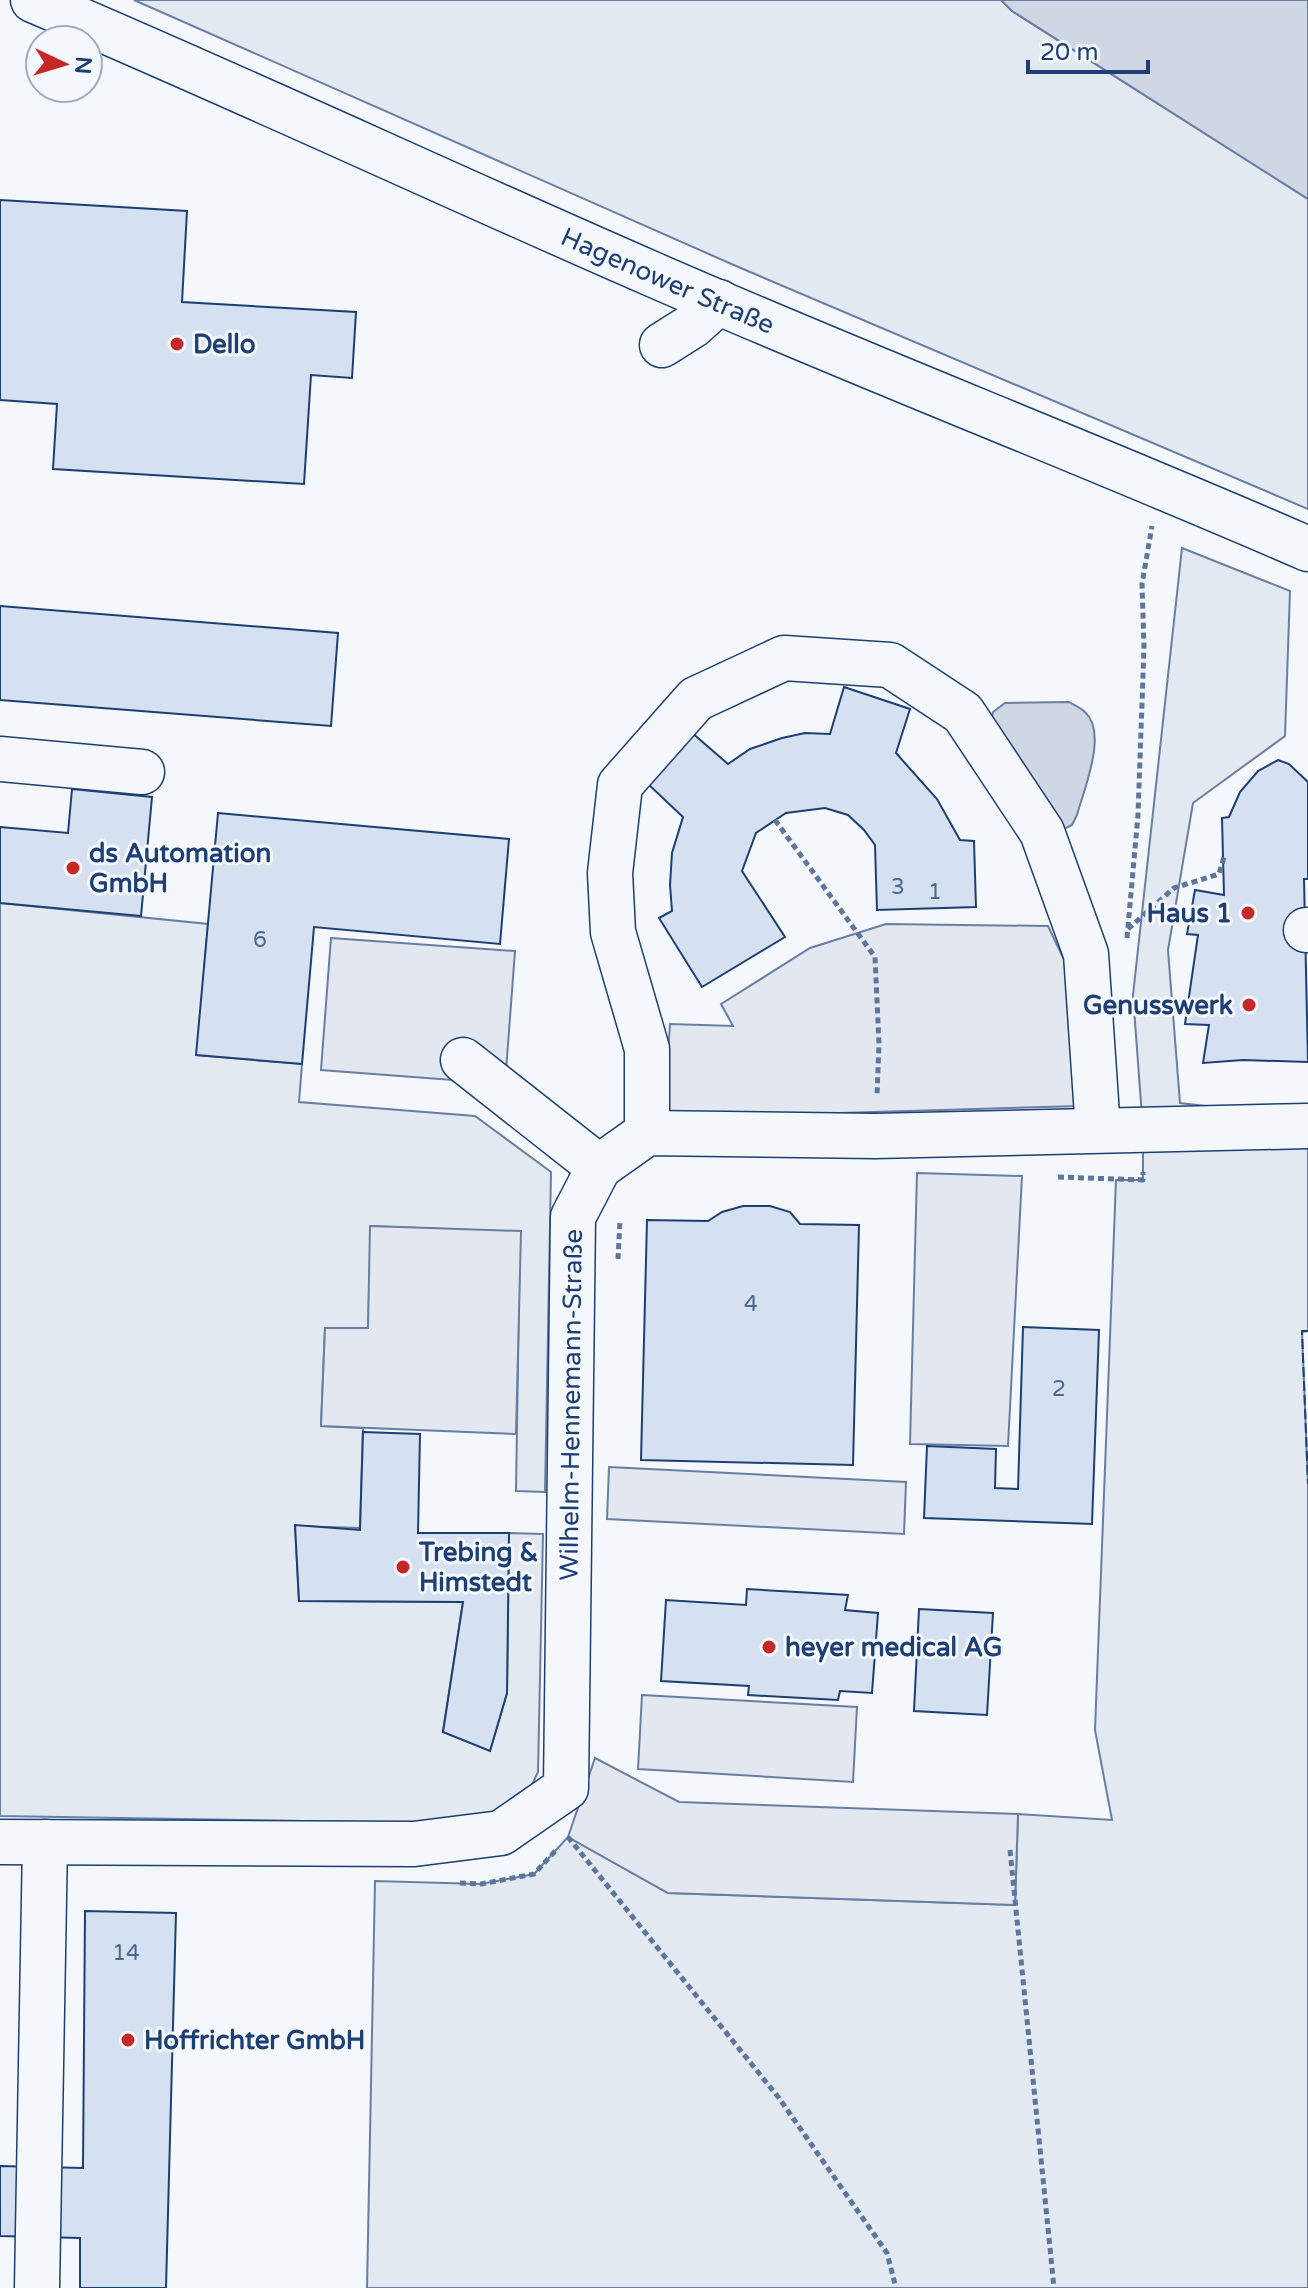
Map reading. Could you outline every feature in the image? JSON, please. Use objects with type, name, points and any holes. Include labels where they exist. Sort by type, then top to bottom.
[{"type":"street","name":"Hagenower Straße","points":[[33,0],[719,302],[1308,549]]},
{"type":"street","points":[[662,345],[692,326],[719,302]]},
{"type":"street","points":[[1098,1130],[1086,954],[1042,832],[963,713],[890,665],[784,658],[696,699],[620,785],[610,873],[613,932],[647,1049],[647,1133],[875,1136],[1308,1126]]},
{"type":"street","points":[[0,759],[142,772]]},
{"type":"street","points":[[463,1060],[599,1167]]},
{"type":"street","name":"Wilhelm-Hennemann-Straße","points":[[566,1788],[573,1217],[599,1167],[647,1133]]},
{"type":"street","points":[[0,1842],[414,1844],[501,1833],[566,1788]]},
{"type":"street","points":[[37,2288],[45,1842]]},
{"type":"path","points":[[1128,943],[1138,815],[1144,647],[1142,584],[1153,521]]},
{"type":"path","points":[[775,820],[875,957],[879,1044],[875,1136]]},
{"type":"path","points":[[1117,938],[1174,888],[1219,874],[1224,857]]},
{"type":"path","points":[[566,1788],[568,1837],[779,2098],[887,2253],[896,2288]]},
{"type":"path","points":[[1010,1850],[1054,2288]]},
{"type":"shaded area","points":[[134,0],[1001,0],[1012,11],[1308,199],[1308,509],[736,266]]},
{"type":"shaded area","points":[[1001,0],[1308,0],[1308,199],[1012,11]]},
{"type":"shaded area","points":[[1182,548],[1290,591],[1285,736],[1193,803],[1168,950],[1180,1103],[1308,1118],[1308,1331],[1302,1332],[1308,1484],[1308,2288],[367,2288],[375,1881],[481,1884],[534,1874],[568,1837],[668,1893],[1015,1905],[1018,1814],[1112,1820],[1095,1730],[1116,1180],[1143,1180],[1143,1130],[1133,995]]},
{"type":"shaded area","points":[[1069,702],[1092,721],[1094,747],[1089,777],[1077,815],[1072,825],[1064,829],[1055,826],[989,725],[993,712],[1005,703]]},
{"type":"shaded area","points":[[0,903],[208,924],[197,1055],[302,1064],[299,1102],[475,1116],[551,1172],[545,1492],[516,1491],[520,1232],[371,1226],[368,1329],[325,1328],[321,1426],[363,1428],[360,1528],[295,1526],[299,1601],[463,1602],[443,1731],[490,1751],[507,1693],[509,1533],[543,1534],[538,1772],[522,1806],[480,1824],[0,1816]]},
{"type":"shaded area","points":[[886,924],[1048,926],[1080,993],[1080,1106],[664,1118],[670,1024],[733,1026],[721,1004],[810,948]]},
{"type":"shaded area","points":[[331,938],[515,951],[505,1084],[321,1070]]},
{"type":"shaded area","points":[[917,1173],[1022,1176],[1008,1446],[910,1444]]},
{"type":"shaded area","points":[[370,1226],[521,1231],[516,1434],[321,1426],[325,1328],[368,1328]]},
{"type":"shaded area","points":[[609,1467],[906,1482],[904,1534],[607,1519]]},
{"type":"shaded area","points":[[642,1695],[857,1707],[853,1782],[638,1769]]},
{"type":"shaded area","points":[[595,1758],[679,1802],[1018,1814],[1015,1905],[668,1893],[568,1837]]},
{"type":"building","name":"Dello","points":[[0,200],[187,211],[182,302],[356,312],[352,378],[311,375],[304,484],[53,469],[57,404],[0,400]]},
{"type":"building","points":[[0,606],[338,633],[331,726],[0,700]]},
{"type":"building","points":[[844,687],[910,709],[896,753],[937,799],[960,840],[974,841],[976,907],[877,910],[875,845],[864,830],[848,815],[825,808],[786,813],[756,833],[742,871],[785,937],[702,987],[659,918],[672,911],[672,853],[683,817],[648,784],[691,732],[728,764],[750,749],[782,738],[805,733],[830,734]]},
{"type":"building","name":"Haus 1","points":[[1278,760],[1289,764],[1308,782],[1308,879],[1304,879],[1308,1062],[1243,1060],[1203,1063],[1209,1025],[1185,1024],[1198,935],[1187,934],[1195,890],[1224,895],[1222,818],[1229,817],[1240,792],[1258,771]]},
{"type":"building","name":"ds Automation GmbH","points":[[72,789],[152,797],[141,916],[0,903],[0,827],[68,833]]},
{"type":"building","points":[[218,813],[509,839],[500,944],[314,927],[302,1064],[196,1055]]},
{"type":"building","points":[[743,1206],[770,1206],[790,1212],[800,1224],[859,1225],[853,1465],[641,1460],[647,1220],[708,1221],[722,1212]]},
{"type":"building","points":[[1023,1327],[1099,1330],[1092,1524],[924,1518],[927,1446],[996,1449],[995,1488],[1018,1489]]},
{"type":"building","name":"Trebing & Himstedt","points":[[363,1432],[420,1434],[418,1533],[509,1533],[507,1693],[490,1751],[443,1732],[463,1602],[299,1601],[295,1525],[360,1530]]},
{"type":"building","name":"heyer medical AG","points":[[747,1589],[848,1595],[845,1610],[878,1613],[872,1693],[840,1691],[838,1700],[748,1695],[749,1686],[661,1681],[666,1600],[746,1605]]},
{"type":"building","points":[[919,1609],[993,1613],[987,1715],[914,1711]]},
{"type":"building","name":"Hoffrichter GmbH","points":[[85,1911],[176,1913],[166,2288],[80,2288],[80,2238],[0,2236],[0,2166],[83,2168]]},
{"type":"fence","points":[[1308,1331],[1302,1331],[1308,1484]]},
{"type":"place","name":"Dello","points":[[177,344]]},
{"type":"place","name":"ds Automation GmbH","points":[[73,868]]},
{"type":"place","name":"Haus 1","points":[[1248,913]]},
{"type":"place","name":"Genusswerk","points":[[1249,1005]]},
{"type":"place","name":"Trebing & Himstedt","points":[[403,1567]]},
{"type":"place","name":"heyer medical AG","points":[[769,1647]]},
{"type":"place","name":"Hoffrichter GmbH","points":[[128,2040]]}]
